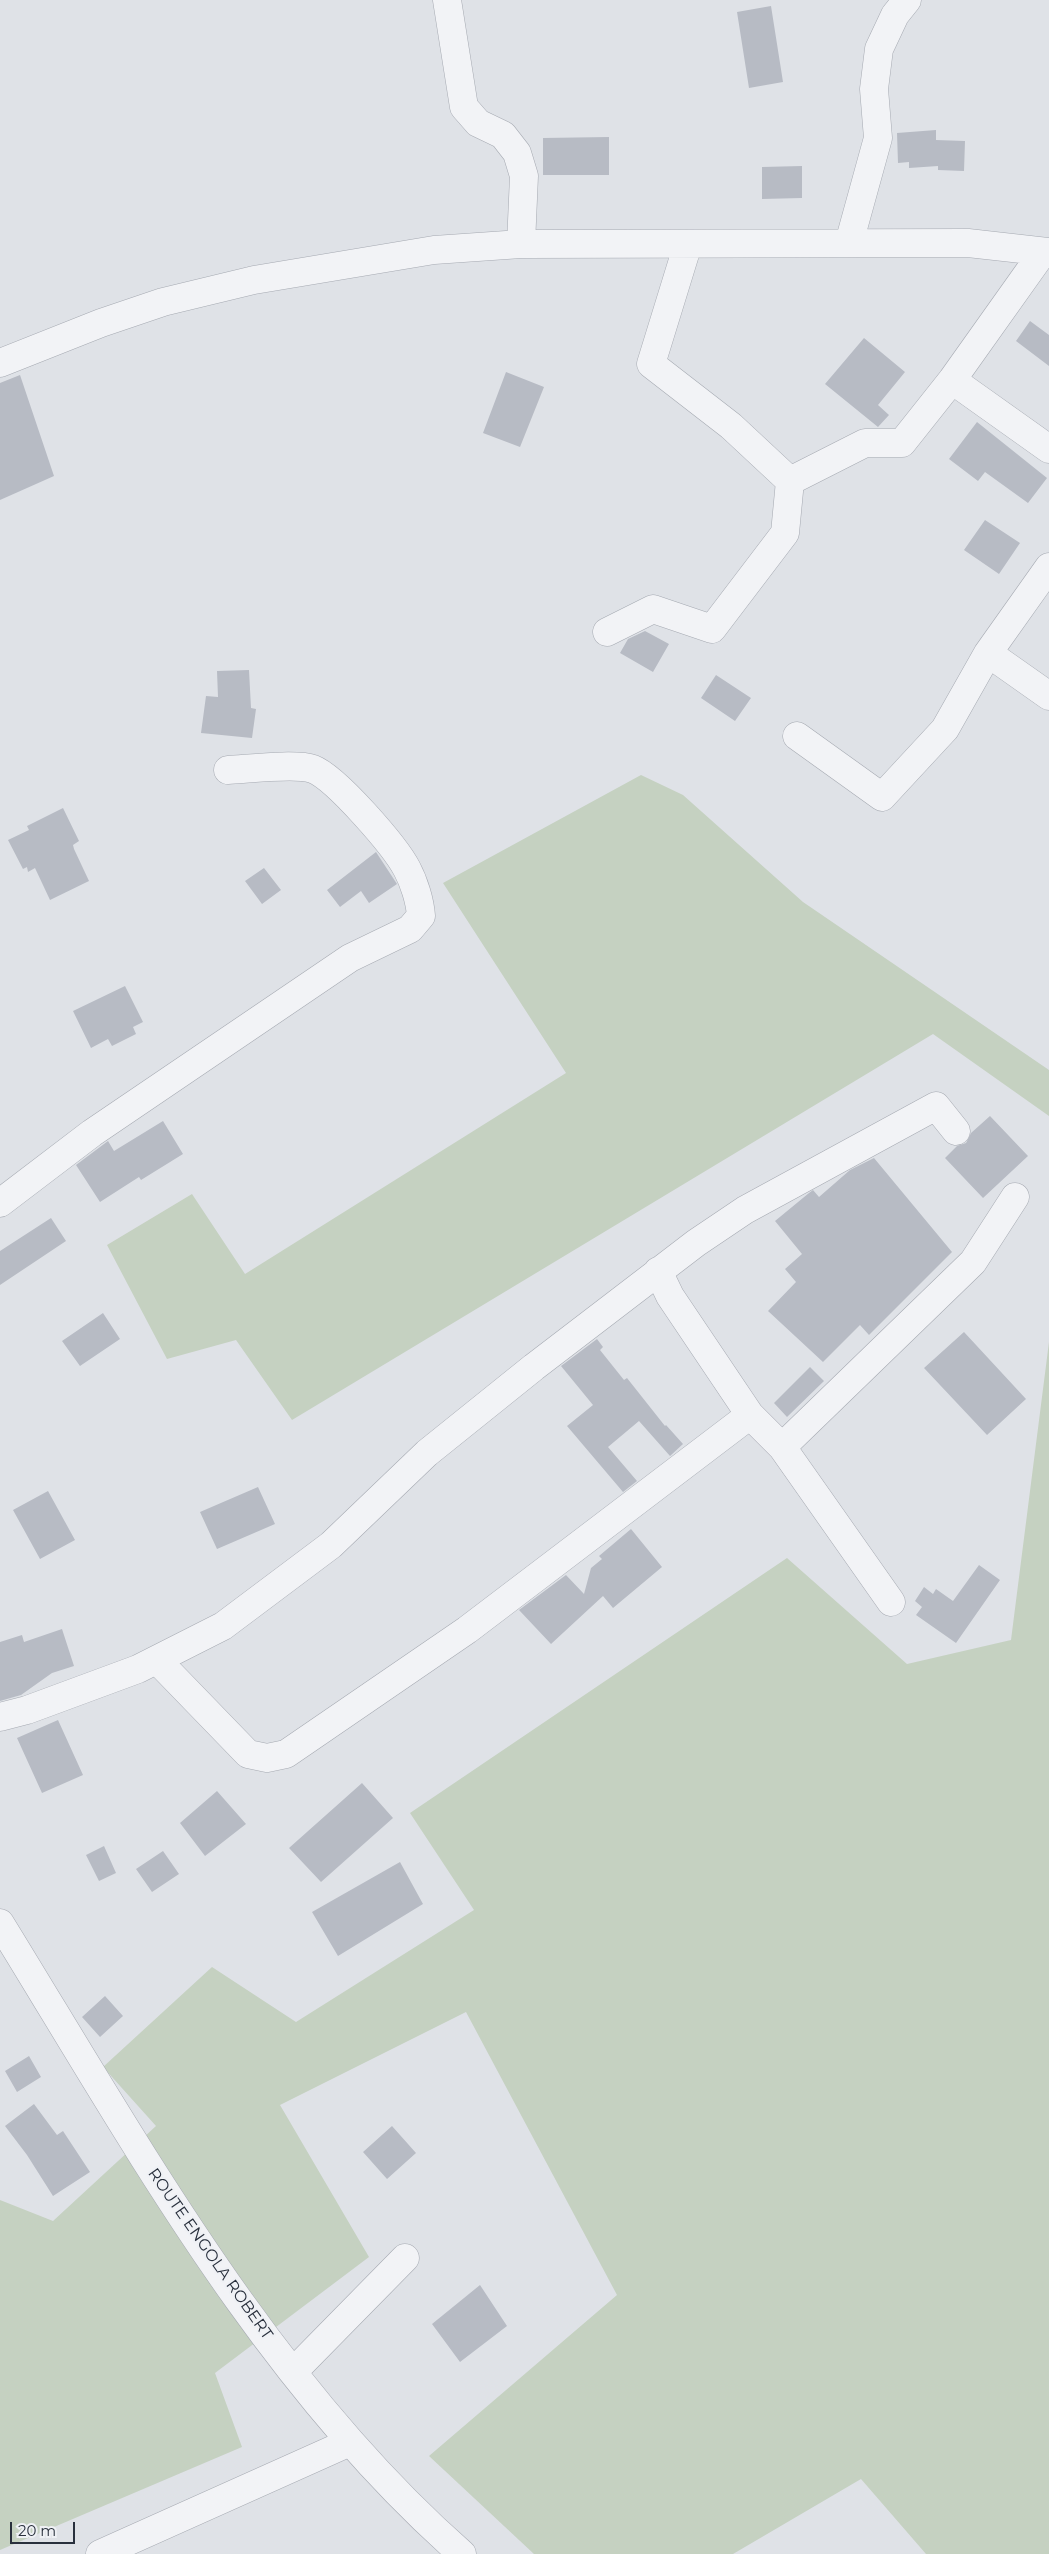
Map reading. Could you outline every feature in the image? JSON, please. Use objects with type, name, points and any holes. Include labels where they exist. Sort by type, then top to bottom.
[{"type":"street","points":[[447,0],[464,107],[478,123],[503,135],[517,153],[524,176],[521,244]]},
{"type":"street","points":[[849,243],[878,138],[874,89],[880,49],[895,15],[907,0]]},
{"type":"street","points":[[0,363],[101,323],[163,302],[254,280],[434,250],[521,244],[968,243],[1046,252],[952,380],[902,443],[865,443],[790,481]]},
{"type":"street","points":[[688,244],[651,364],[731,426],[790,481]]},
{"type":"street","points":[[952,380],[1049,449]]},
{"type":"street","points":[[607,632],[654,609],[712,630],[785,533],[790,481]]},
{"type":"street","points":[[797,736],[882,797],[945,728],[988,653],[1049,567]]},
{"type":"street","points":[[988,653],[1049,696]]},
{"type":"street","points":[[0,1203],[92,1133],[350,958],[410,929],[421,916],[420,905],[407,869],[346,794],[314,769],[301,767],[228,770]]},
{"type":"street","points":[[0,1717],[101,1683],[158,1660],[223,1626],[331,1545],[427,1452],[658,1271],[745,1210],[936,1106],[956,1131]]},
{"type":"street","points":[[782,1447],[973,1262],[1015,1197]]},
{"type":"street","points":[[658,1271],[670,1296],[750,1415],[782,1447],[891,1602]]},
{"type":"street","points":[[158,1660],[248,1754],[267,1758],[286,1754],[467,1630],[750,1415]]},
{"type":"street","name":"ROUTE ENGOLA ROBERT","points":[[0,1923],[179,2214],[293,2372],[350,2442],[423,2520],[462,2554]]},
{"type":"street","points":[[293,2372],[405,2258]]},
{"type":"street","points":[[100,2554],[350,2442]]},
{"type":"green space","points":[[641,775],[683,795],[803,902],[1049,1070],[1049,1116],[933,1034],[292,1420],[236,1340],[167,1359],[107,1245],[192,1194],[245,1274],[566,1073],[443,883]]},
{"type":"green space","points":[[1049,1342],[1049,2554],[926,2554],[861,2479],[733,2554],[534,2554],[429,2456],[617,2295],[466,2012],[280,2105],[369,2257],[215,2373],[242,2447],[0,2550],[0,2200],[53,2221],[156,2126],[103,2067],[212,1967],[296,2022],[474,1910],[410,1813],[787,1558],[907,1664],[1011,1640]]},
{"type":"building","points":[[771,6],[783,82],[749,88],[737,12]]},
{"type":"building","points":[[936,130],[936,140],[965,141],[964,171],[938,170],[938,166],[909,168],[909,162],[898,163],[897,133]]},
{"type":"building","points":[[609,137],[609,175],[543,175],[543,138]]},
{"type":"building","points":[[802,166],[802,198],[762,199],[762,167]]},
{"type":"building","points":[[1030,321],[1049,335],[1049,366],[1016,341]]},
{"type":"building","points":[[864,338],[905,372],[878,405],[889,415],[878,427],[825,384]]},
{"type":"building","points":[[506,372],[544,387],[520,447],[483,433]]},
{"type":"building","points":[[20,375],[54,476],[0,500],[0,383]]},
{"type":"building","points":[[977,422],[1047,478],[1028,503],[985,472],[978,481],[949,459]]},
{"type":"building","points":[[985,520],[1020,543],[999,574],[964,550]]},
{"type":"building","points":[[645,631],[669,644],[653,672],[620,653],[628,639]]},
{"type":"building","points":[[249,670],[251,708],[256,709],[252,738],[201,733],[206,696],[218,697],[217,671]]},
{"type":"building","points":[[716,675],[751,698],[735,721],[701,698]]},
{"type":"building","points":[[63,808],[79,841],[73,845],[74,849],[89,881],[50,900],[35,868],[28,872],[27,867],[23,869],[8,840],[29,830],[27,826]]},
{"type":"building","points":[[376,852],[397,884],[369,903],[361,891],[340,907],[327,890]]},
{"type":"building","points":[[264,868],[281,890],[262,904],[245,881]]},
{"type":"building","points":[[125,986],[143,1022],[133,1027],[136,1034],[112,1046],[108,1039],[91,1048],[73,1011]]},
{"type":"building","points":[[990,1116],[1028,1156],[983,1198],[945,1158],[957,1146],[966,1143],[971,1133]]},
{"type":"building","points":[[163,1121],[183,1154],[141,1180],[139,1177],[100,1202],[76,1165],[108,1141],[114,1151]]},
{"type":"building","points":[[874,1158],[952,1252],[869,1335],[860,1325],[823,1362],[768,1311],[796,1282],[785,1269],[802,1254],[775,1221],[813,1190],[819,1197],[850,1170]]},
{"type":"building","points":[[51,1218],[66,1241],[0,1285],[0,1251]]},
{"type":"building","points":[[103,1313],[120,1339],[80,1366],[62,1341]]},
{"type":"building","points":[[964,1332],[1026,1399],[987,1435],[924,1368]]},
{"type":"building","points":[[597,1339],[603,1347],[600,1350],[624,1380],[627,1378],[665,1426],[683,1444],[670,1456],[639,1421],[608,1447],[637,1481],[623,1492],[567,1426],[593,1405],[561,1366]]},
{"type":"building","points":[[810,1367],[824,1381],[787,1417],[774,1403]]},
{"type":"building","points":[[258,1487],[275,1524],[217,1549],[200,1512]]},
{"type":"building","points":[[48,1491],[75,1540],[40,1559],[13,1510]]},
{"type":"building","points":[[631,1529],[662,1567],[613,1608],[603,1596],[551,1644],[519,1610],[566,1575],[584,1594],[591,1568],[602,1559],[599,1556]]},
{"type":"building","points":[[979,1565],[1000,1580],[956,1643],[916,1615],[922,1607],[915,1601],[924,1587],[933,1594],[936,1589],[953,1601]]},
{"type":"building","points":[[62,1629],[74,1666],[52,1673],[21,1695],[0,1701],[0,1642],[22,1635],[24,1642]]},
{"type":"building","points":[[58,1720],[83,1775],[42,1793],[17,1738]]},
{"type":"building","points":[[362,1783],[393,1818],[321,1882],[289,1848]]},
{"type":"building","points":[[217,1791],[246,1824],[205,1856],[180,1823]]},
{"type":"building","points":[[104,1846],[116,1873],[99,1881],[86,1855]]},
{"type":"building","points":[[163,1851],[179,1874],[152,1892],[136,1869]]},
{"type":"building","points":[[400,1862],[423,1904],[338,1956],[312,1912]]},
{"type":"building","points":[[105,1996],[123,2016],[100,2037],[82,2017]]},
{"type":"building","points":[[29,2056],[41,2077],[17,2092],[5,2071]]},
{"type":"building","points":[[34,2104],[57,2135],[63,2131],[90,2172],[53,2196],[27,2155],[5,2126]]},
{"type":"building","points":[[392,2126],[416,2153],[387,2179],[363,2152]]},
{"type":"building","points":[[480,2285],[507,2326],[460,2362],[432,2324]]}]
